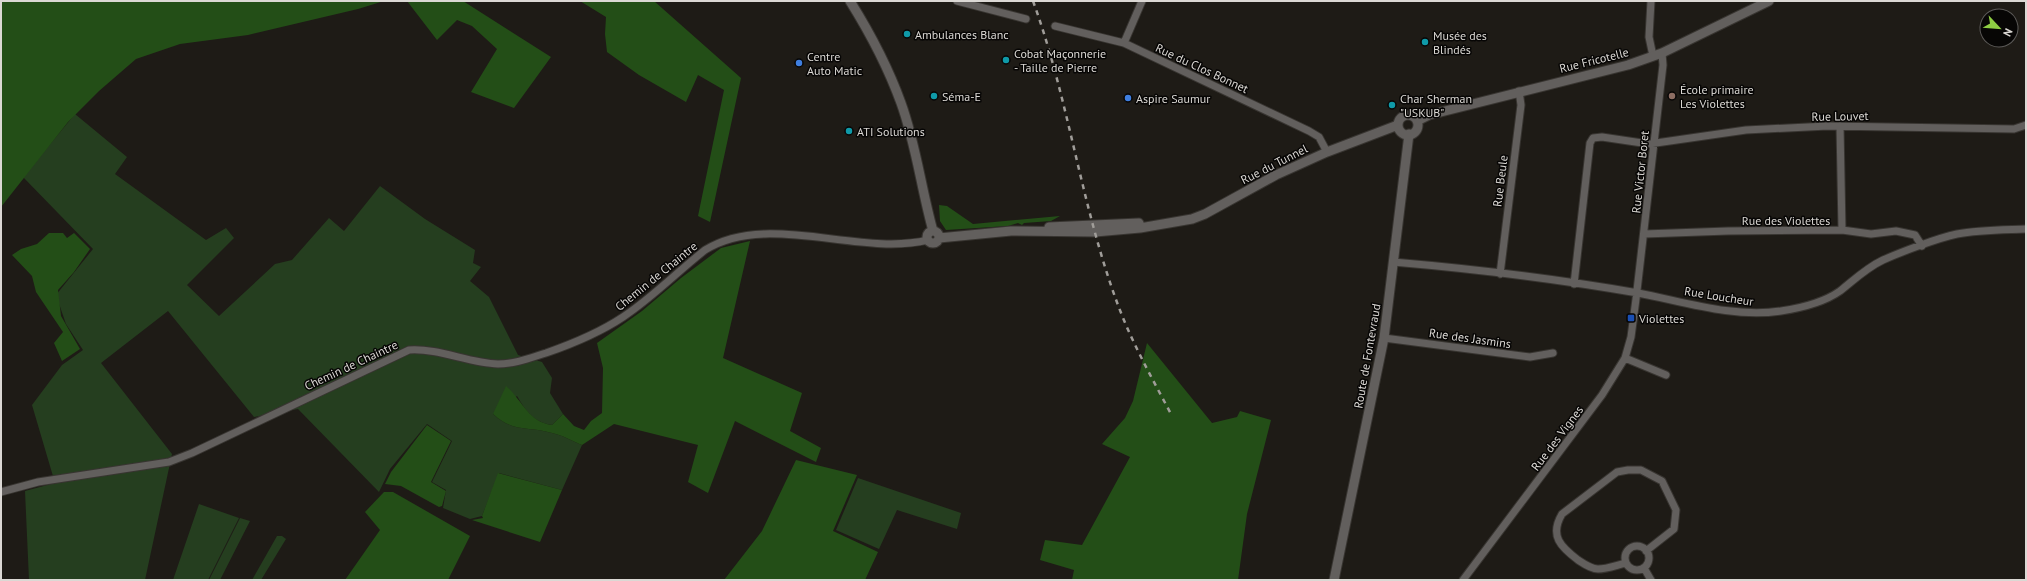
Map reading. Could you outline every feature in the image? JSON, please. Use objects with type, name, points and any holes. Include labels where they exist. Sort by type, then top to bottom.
[{"type":"street","points":[[850,1],[875,44],[901,103],[917,162],[933,231],[938,233],[939,238],[935,242],[928,240],[928,234],[933,231]]},
{"type":"street","points":[[957,1],[1026,19]]},
{"type":"street","points":[[1124,44],[1142,1]]},
{"type":"street","name":"Rue Victor Boret","points":[[1637,293],[1663,58],[1658,54],[1649,37],[1651,1]]},
{"type":"street","name":"Rue Fricotelle","points":[[1418,121],[1429,115],[1628,65],[1658,54],[1769,1]]},
{"type":"street","name":"Rue du Clos Bonnet","points":[[1055,26],[1124,44],[1309,131],[1319,138],[1327,152]]},
{"type":"street","name":"Rue Beule","points":[[1500,274],[1520,105],[1520,91]]},
{"type":"street","points":[[1406,115],[1413,116],[1418,121],[1417,130],[1409,134],[1401,131],[1398,125],[1401,118],[1406,115]]},
{"type":"street","name":"Rue du Tunnel","points":[[939,238],[1010,231],[1095,232],[1140,228],[1192,219],[1205,214],[1276,175],[1327,152],[1391,126],[1398,125]]},
{"type":"street","name":"Rue Louvet","points":[[1574,284],[1590,143],[1593,138],[1602,137],[1654,144],[1746,130],[1840,126],[2014,129],[2026,125]]},
{"type":"street","points":[[1840,126],[1842,230]]},
{"type":"street","name":"Route de Fontevraud","points":[[1334,580],[1384,338],[1409,134]]},
{"type":"street","name":"Rue Loucheur","points":[[1393,262],[1574,284],[1637,293],[1734,312],[1757,314],[1814,304],[1838,292],[1865,270],[1883,260],[1957,234],[2026,229]]},
{"type":"street","name":"Rue des Violettes","points":[[1644,234],[1728,231],[1842,230],[1871,234],[1896,231],[1907,232],[1915,235],[1922,246]]},
{"type":"street","name":"Chemin de Chaintre","points":[[1,492],[38,482],[169,462],[192,453],[409,350],[420,349],[484,363],[499,364],[526,360],[561,348],[592,335],[622,318],[705,250],[717,243],[730,239],[768,234],[796,235],[890,244],[914,243],[928,240]]},
{"type":"street","name":"Rue des Vignes","points":[[1463,580],[1602,395],[1625,358],[1631,337],[1637,293]]},
{"type":"street","name":"Rue des Jasmins","points":[[1384,338],[1530,357],[1554,353]]},
{"type":"street","points":[[1625,358],[1666,375]]},
{"type":"street","points":[[1626,563],[1598,570],[1587,566],[1564,549],[1557,536],[1556,524],[1562,514],[1617,472],[1641,470],[1662,481],[1676,510],[1674,529],[1646,551]]},
{"type":"street","points":[[1626,563],[1627,552],[1633,547],[1640,547],[1646,551],[1648,558],[1644,568]]},
{"type":"street","points":[[1626,563],[1634,570],[1644,568]]},
{"type":"street","points":[[1644,568],[1651,580]]},
{"type":"green space","points":[[1,1],[384,1],[358,9],[248,35],[180,44],[136,59],[99,91],[68,122],[1,207]]},
{"type":"green space","points":[[407,1],[463,1],[551,57],[514,108],[471,92],[497,49],[472,26],[457,20],[437,40]]},
{"type":"green space","points":[[580,1],[654,1],[741,78],[710,222],[698,216],[724,90],[698,75],[686,102],[639,75],[607,52],[605,34],[606,17]]},
{"type":"green space","points":[[75,114],[127,157],[115,174],[206,240],[226,228],[234,238],[187,285],[219,316],[275,264],[292,260],[329,218],[344,231],[380,186],[425,219],[475,250],[473,263],[481,267],[470,281],[489,297],[518,355],[542,362],[552,378],[550,393],[563,414],[552,425],[545,424],[527,411],[517,396],[493,414],[500,420],[514,427],[556,434],[582,445],[562,490],[499,473],[482,516],[470,519],[443,508],[446,490],[432,482],[452,441],[427,424],[390,469],[379,492],[298,409],[254,417],[168,311],[101,363],[172,454],[145,580],[29,580],[25,491],[55,483],[32,405],[62,365],[83,350],[66,324],[56,295],[93,249],[23,177]]},
{"type":"green space","points":[[939,205],[947,206],[973,224],[1060,216],[1051,221],[1024,223],[1022,225],[1018,223],[1008,226],[946,230],[940,221]]},
{"type":"green space","points":[[49,233],[63,233],[67,238],[74,233],[90,249],[74,272],[58,290],[61,316],[80,349],[62,361],[54,343],[63,332],[36,292],[32,276],[12,255],[21,249],[37,244]]},
{"type":"green space","points":[[750,241],[723,358],[802,393],[790,431],[821,448],[816,462],[735,421],[708,493],[688,482],[698,445],[614,424],[582,445],[556,434],[514,427],[500,420],[493,414],[506,386],[526,410],[537,420],[552,425],[563,414],[574,426],[584,430],[591,421],[602,413],[603,368],[597,343],[642,311],[681,278],[721,248]]},
{"type":"green space","points":[[1147,343],[1212,423],[1237,417],[1240,411],[1271,420],[1247,514],[1238,580],[1072,580],[1074,570],[1040,560],[1045,540],[1082,545],[1130,457],[1102,444],[1125,418],[1133,401]]},
{"type":"green space","points":[[427,425],[451,441],[431,482],[446,491],[442,506],[439,507],[401,486],[385,484],[391,472]]},
{"type":"green space","points":[[796,460],[857,475],[833,531],[878,552],[865,580],[724,580],[762,531]]},
{"type":"green space","points":[[498,473],[562,490],[540,542],[472,520],[483,518],[482,516]]},
{"type":"green space","points":[[858,478],[961,513],[957,529],[897,510],[879,549],[836,530]]},
{"type":"green space","points":[[384,492],[393,492],[470,536],[448,580],[345,580],[380,530],[365,512]]},
{"type":"green space","points":[[199,504],[239,518],[208,580],[173,580]]},
{"type":"green space","points":[[240,518],[250,521],[220,580],[209,580]]},
{"type":"green space","points":[[277,536],[282,536],[286,539],[261,580],[252,580]]},
{"type":"railway","points":[[1033,1],[1056,76],[1084,191],[1105,268],[1130,333],[1171,414]]},
{"type":"place","name":"Ambulances Blanc","points":[[907,34]]},
{"type":"place","name":"Musée des Blindés","points":[[1425,42]]},
{"type":"place","name":"Cobat Maçonnerie - Taille de Pierre","points":[[1006,60]]},
{"type":"place","name":"Centre Auto Matic","points":[[799,63]]},
{"type":"place","name":"Séma-E","points":[[934,96]]},
{"type":"place","name":"École primaire Les Violettes","points":[[1672,96]]},
{"type":"place","name":"Aspire Saumur","points":[[1128,98]]},
{"type":"place","name":"Char Sherman \"USKUB\"","points":[[1392,105]]},
{"type":"place","name":"ATI Solutions","points":[[849,131]]},
{"type":"place","name":"Violettes","points":[[1631,318]]}]
